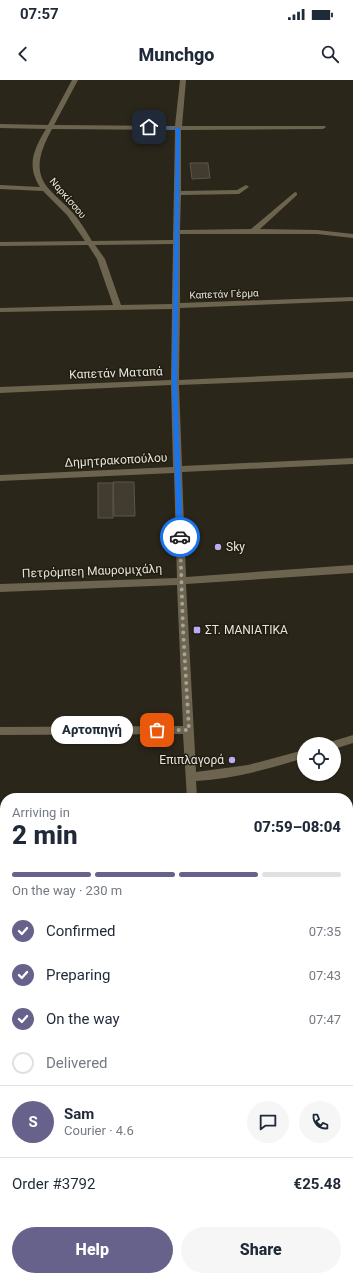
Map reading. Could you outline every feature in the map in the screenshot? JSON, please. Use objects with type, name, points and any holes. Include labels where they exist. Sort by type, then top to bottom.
[{"type":"street","name":"Ναρκίσσου","points":[[75,80],[40,146],[35,164],[37,177],[45,189],[70,214],[101,259],[118,307]]},
{"type":"street","points":[[183,80],[178,128],[175,383],[192,793]]},
{"type":"street","points":[[0,126],[178,128],[323,127]]},
{"type":"street","points":[[177,193],[238,192],[246,187]]},
{"type":"street","points":[[0,188],[45,189]]},
{"type":"street","points":[[253,231],[295,194]]},
{"type":"street","points":[[177,232],[317,232],[353,236]]},
{"type":"street","points":[[0,244],[177,242]]},
{"type":"street","name":"Καπετάν Γέρμα","points":[[0,310],[176,306],[353,299]]},
{"type":"street","name":"Καπετάν Ματαπά","points":[[0,390],[353,375]]},
{"type":"street","name":"Δημητρακοπούλου","points":[[0,478],[353,461]]},
{"type":"street","name":"Πετρόμπεη Μαυρομιχάλη","points":[[0,588],[182,582],[353,569]]},
{"type":"street","points":[[0,731],[189,730]]},
{"type":"street","points":[[341,743],[353,739]]},
{"type":"street","points":[[191,777],[221,775],[247,770],[297,756]]},
{"type":"building","points":[[190,163],[208,163],[210,178],[192,179]]},
{"type":"building","points":[[113,482],[134,482],[135,516],[114,516]]},
{"type":"building","points":[[98,483],[113,483],[113,518],[98,518]]},
{"type":"way so far","points":[[157,730],[189,730],[183,629],[180,537]]},
{"type":"place","name":"Sky","points":[[218,547]]},
{"type":"place","name":"ΣΤ. ΜΑΝΙΑΤΙΚΑ","points":[[197,630]]},
{"type":"place","name":"Αρτοπηγή","points":[[157,730]]},
{"type":"place","name":"Επιπλαγορά","points":[[232,760]]},
{"type":"route","points":[[149,127],[178,128],[175,383],[180,537]]}]
